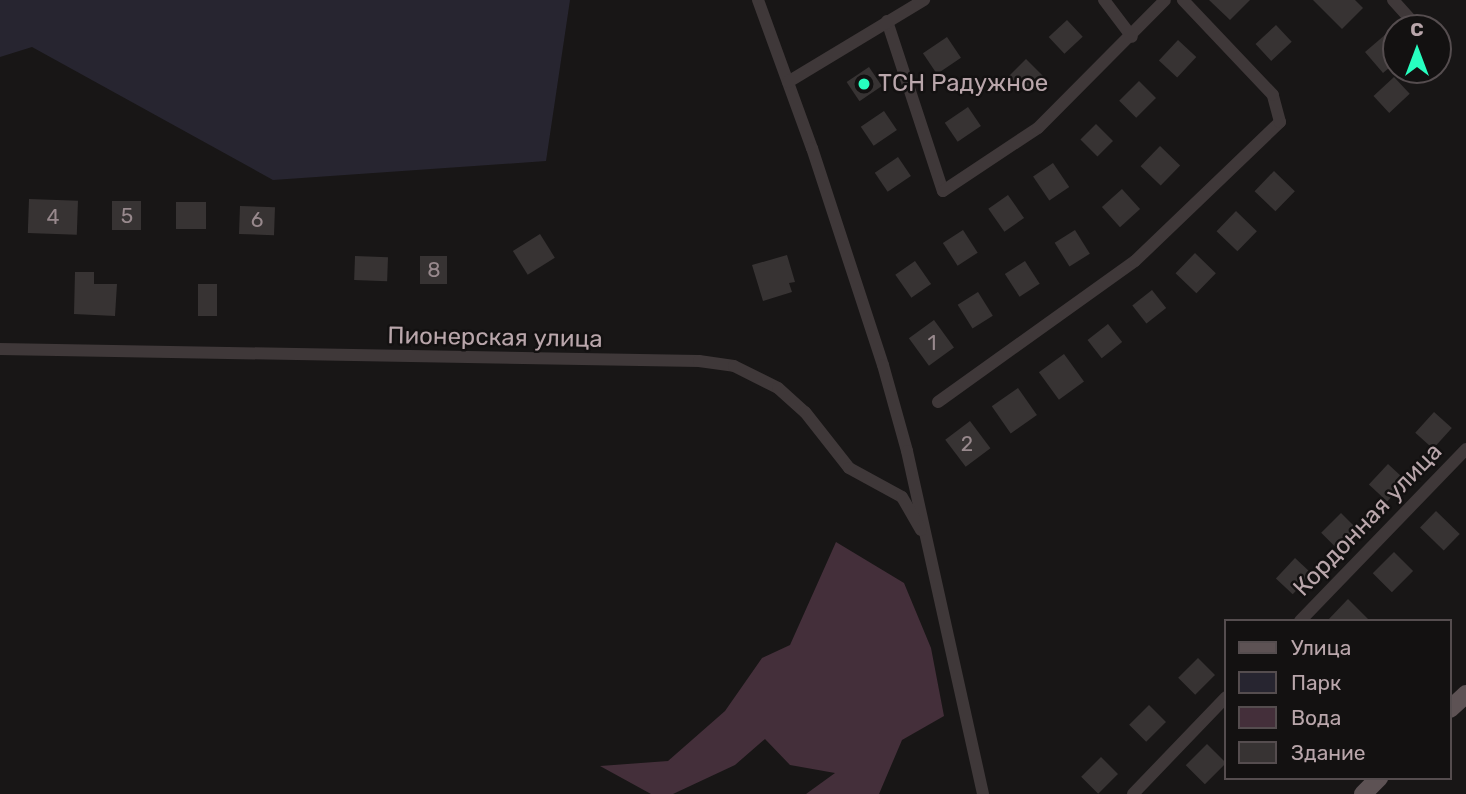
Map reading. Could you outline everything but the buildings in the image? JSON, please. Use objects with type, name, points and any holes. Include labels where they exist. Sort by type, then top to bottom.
[{"type":"main road","points":[[1452,707],[1466,694]]},
{"type":"main road","points":[[1363,794],[1378,780]]},
{"type":"street","points":[[758,0],[883,365],[907,451],[921,530],[983,794]]},
{"type":"street","points":[[788,82],[923,0]]},
{"type":"street","points":[[1104,0],[1132,37]]},
{"type":"street","points":[[887,21],[943,191],[1038,128],[1132,37],[1165,0]]},
{"type":"street","points":[[938,402],[1135,261],[1280,122],[1273,95],[1183,0]]},
{"type":"street","points":[[1393,0],[1406,14]]},
{"type":"street","name":"Пионерская улица","points":[[0,349],[699,361],[734,366],[787,396],[849,468],[902,497],[921,530]]},
{"type":"street","name":"Кордонная улица","points":[[1302,619],[1466,449]]},
{"type":"street","points":[[1133,794],[1224,699]]},
{"type":"green space","points":[[0,0],[570,0],[546,161],[273,180],[32,47],[0,57]]},
{"type":"water","points":[[836,542],[904,583],[931,648],[944,716],[902,740],[879,794],[806,794],[835,773],[790,765],[765,739],[735,765],[673,794],[651,794],[600,766],[668,761],[725,711],[762,658],[790,645]]},
{"type":"place","name":"ТСН Радужное","points":[[864,84]]}]
